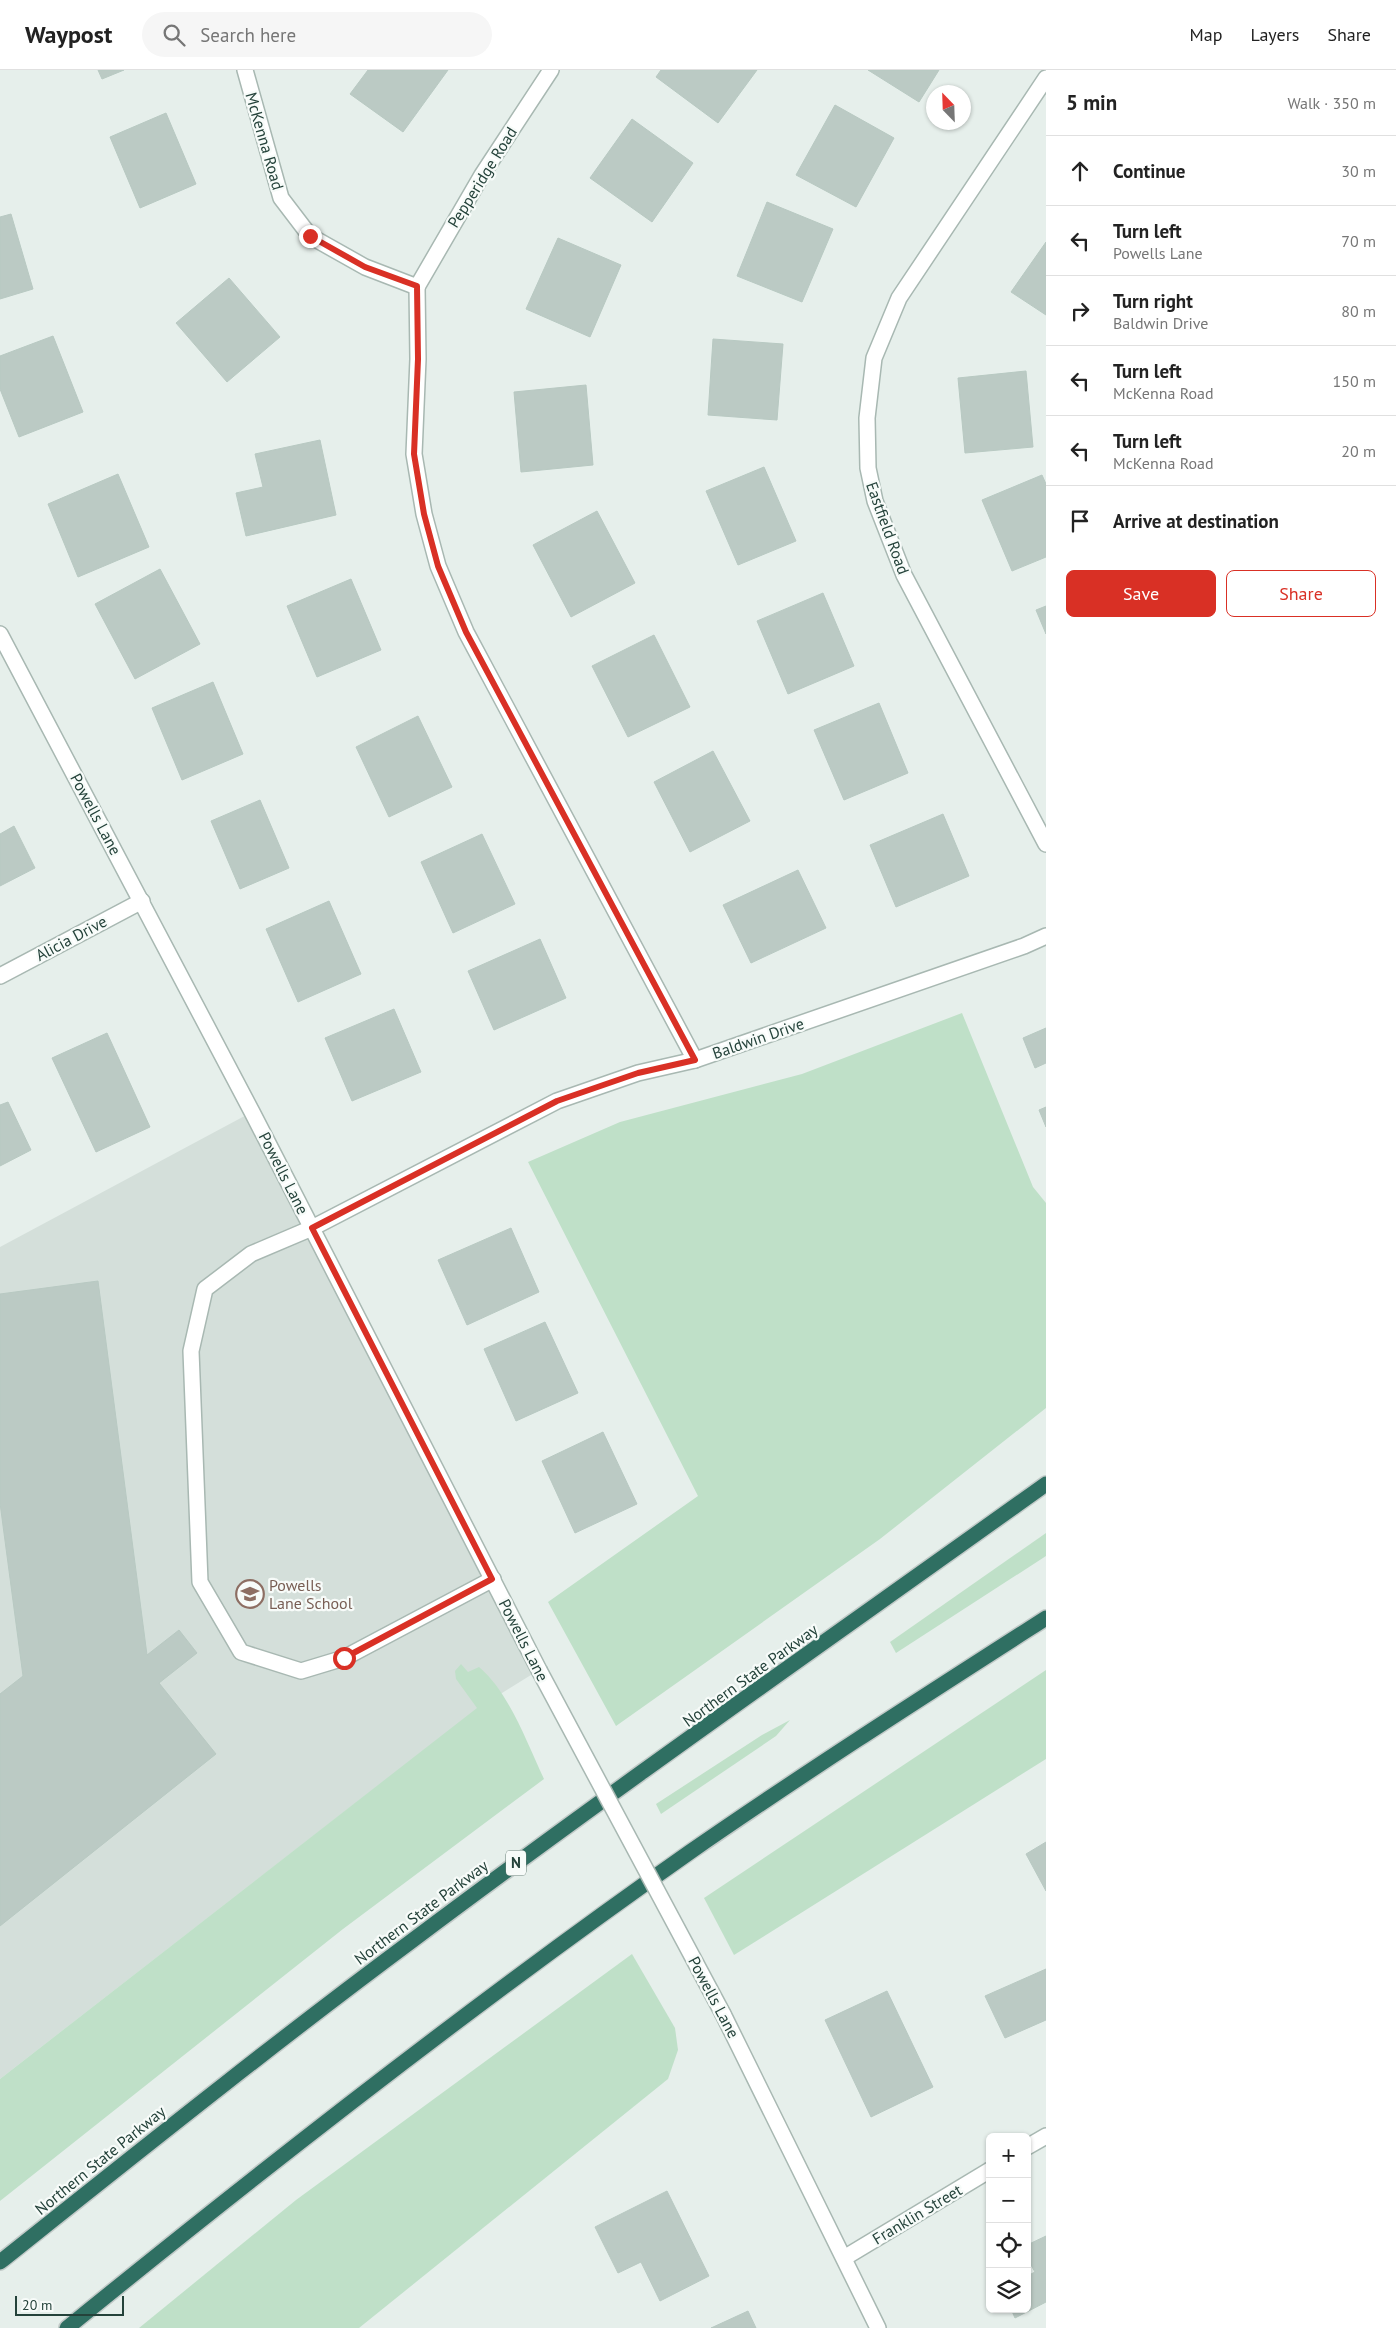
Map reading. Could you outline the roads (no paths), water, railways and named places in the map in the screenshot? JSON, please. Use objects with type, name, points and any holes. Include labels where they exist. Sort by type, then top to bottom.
[{"type":"highway","name":"Northern State Parkway","points":[[0,2262],[208,2096],[412,1940],[1046,1484]]},
{"type":"highway","points":[[67,2328],[366,2090],[579,1932],[795,1781],[1046,1618]]},
{"type":"street","name":"McKenna Road","points":[[245,70],[281,198],[310,236],[357,262],[417,286]]},
{"type":"street","name":"Pepperidge Road","points":[[417,286],[482,174],[550,70]]},
{"type":"street","name":"Eastfield Road","points":[[1046,78],[899,298],[874,358],[867,418],[868,468],[875,501],[904,575],[1046,844]]},
{"type":"street","points":[[417,286],[418,359],[414,454],[424,514],[438,566],[466,632],[695,1060]]},
{"type":"street","name":"Powells Lane","points":[[0,634],[142,901],[539,1670],[723,2014],[878,2328]]},
{"type":"street","name":"Alicia Drive","points":[[0,976],[142,901]]},
{"type":"street","name":"Baldwin Drive","points":[[492,1579],[344,1658],[301,1671],[241,1652],[200,1582],[191,1351],[204,1289],[251,1254],[312,1228],[557,1101],[638,1073],[695,1060],[1015,949],[1046,936]]},
{"type":"street","points":[[1031,2145],[1046,2136]]},
{"type":"street","name":"Franklin Street","points":[[844,2258],[986,2172]]},
{"type":"place","name":"Powells Lane School","points":[[250,1594]]}]
